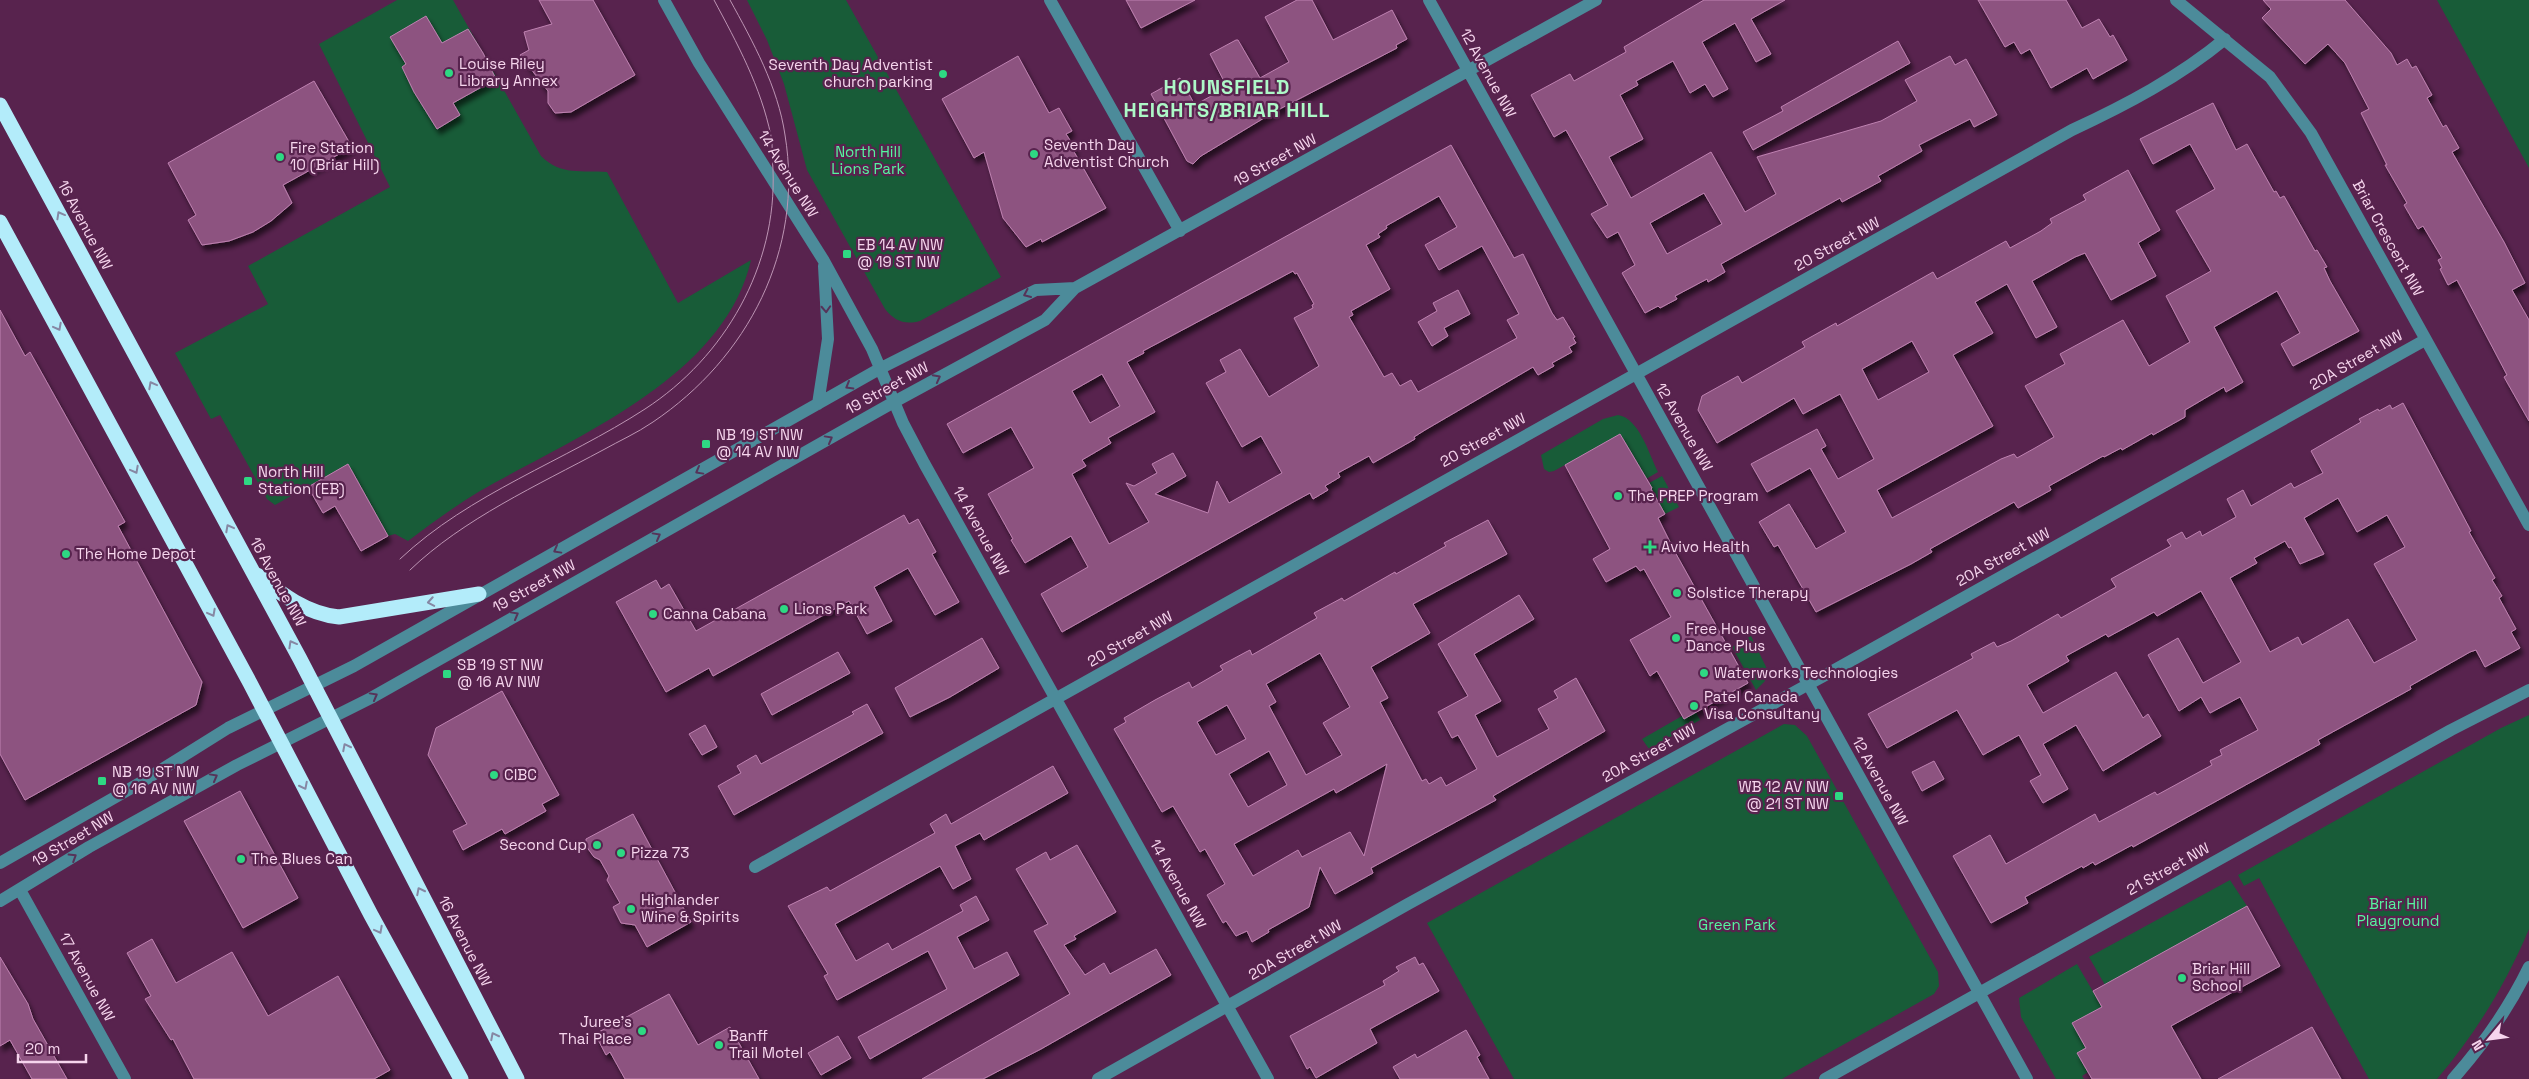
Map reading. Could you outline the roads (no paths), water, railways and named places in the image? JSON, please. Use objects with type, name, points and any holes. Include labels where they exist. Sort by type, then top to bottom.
[{"type":"highway","name":"16 Avenue NW","points":[[0,106],[315,687],[517,1079]]},
{"type":"highway","points":[[0,222],[264,710],[384,940],[461,1079]]},
{"type":"highway","points":[[252,571],[285,597],[322,615],[346,617],[479,594]]},
{"type":"street","name":"14 Avenue NW","points":[[664,0],[699,63],[824,261],[880,368],[894,402],[924,463],[1268,1079]]},
{"type":"street","points":[[1050,0],[1180,231]]},
{"type":"street","name":"12 Avenue NW","points":[[1429,0],[2027,1079]]},
{"type":"street","name":"19 Street NW","points":[[0,901],[89,847],[237,764],[331,719],[894,402],[1045,320],[1075,288],[1596,0]]},
{"type":"street","name":"Briar Crescent NW","points":[[2176,0],[2270,77],[2311,133],[2529,525]]},
{"type":"street","name":"20 Street NW","points":[[755,867],[1057,700],[1473,464],[1636,375],[2072,130],[2106,115],[2168,80],[2225,39]]},
{"type":"street","points":[[818,404],[828,339],[824,261]]},
{"type":"street","name":"19 Street NW","points":[[2,858],[140,783],[228,728],[315,687],[880,368],[1036,290],[1075,288]]},
{"type":"street","name":"20A Street NW","points":[[1098,1079],[1408,904],[2425,340]]},
{"type":"street","name":"21 Street NW","points":[[1825,1079],[2451,730],[2529,690]]},
{"type":"street","name":"17 Avenue NW","points":[[20,890],[126,1079]]},
{"type":"street","points":[[2453,1079],[2486,1040],[2518,990],[2529,967]]},
{"type":"tram line","points":[[400,559],[427,536],[487,496],[614,428],[674,388],[722,336],[740,306],[755,274],[766,241],[772,206],[772,144],[767,118],[755,83],[740,49],[714,0]]},
{"type":"tram line","points":[[410,570],[453,535],[477,519],[527,490],[641,430],[687,396],[716,366],[742,333],[762,298],[777,259],[786,219],[789,178],[785,135],[782,117],[771,82],[730,0]]},
{"type":"place","name":"Louise Riley Library Annex","points":[[449,73]]},
{"type":"place","name":"Seventh Day Adventist church parking","points":[[943,74]]},
{"type":"place","name":"Seventh Day Adventist Church","points":[[1034,154]]},
{"type":"place","name":"Fire Station 10 (Briar Hill)","points":[[280,157]]},
{"type":"place","name":"EB 14 AV NW @ 19 ST NW","points":[[847,254]]},
{"type":"place","name":"NB 19 ST NW @ 14 AV NW","points":[[706,444]]},
{"type":"place","name":"North Hill Station (EB)","points":[[248,481]]},
{"type":"place","name":"The PREP Program","points":[[1618,496]]},
{"type":"place","name":"Avivo Health","points":[[1650,547]]},
{"type":"place","name":"The Home Depot","points":[[66,554]]},
{"type":"place","name":"Solstice Therapy","points":[[1677,593]]},
{"type":"place","name":"Lions Park","points":[[784,609]]},
{"type":"place","name":"Canna Cabana","points":[[653,614]]},
{"type":"place","name":"Free House Dance Plus","points":[[1676,638]]},
{"type":"place","name":"Waterworks Technologies","points":[[1704,673]]},
{"type":"place","name":"SB 19 ST NW @ 16 AV NW","points":[[447,674]]},
{"type":"place","name":"Patel Canada Visa Consultany","points":[[1694,706]]},
{"type":"place","name":"CIBC","points":[[494,775]]},
{"type":"place","name":"NB 19 ST NW @ 16 AV NW","points":[[102,781]]},
{"type":"place","name":"WB 12 AV NW @ 21 ST NW","points":[[1839,796]]},
{"type":"place","name":"Second Cup","points":[[597,845]]},
{"type":"place","name":"Pizza 73","points":[[621,853]]},
{"type":"place","name":"The Blues Can","points":[[241,859]]},
{"type":"place","name":"Highlander Wine & Spirits","points":[[631,909]]},
{"type":"place","name":"Briar Hill School","points":[[2182,978]]},
{"type":"place","name":"Juree's Thai Place","points":[[642,1031]]},
{"type":"place","name":"Banff Trail Motel","points":[[719,1045]]},
{"type":"district","name":"HOUNSFIELD HEIGHTS/BRIAR HILL","points":[[1227,98]]},
{"type":"park label","name":"North Hill Lions Park","points":[[868,160]]},
{"type":"park label","name":"Briar Hill Playground","points":[[2398,912]]},
{"type":"park label","name":"Green Park","points":[[1737,925]]}]
